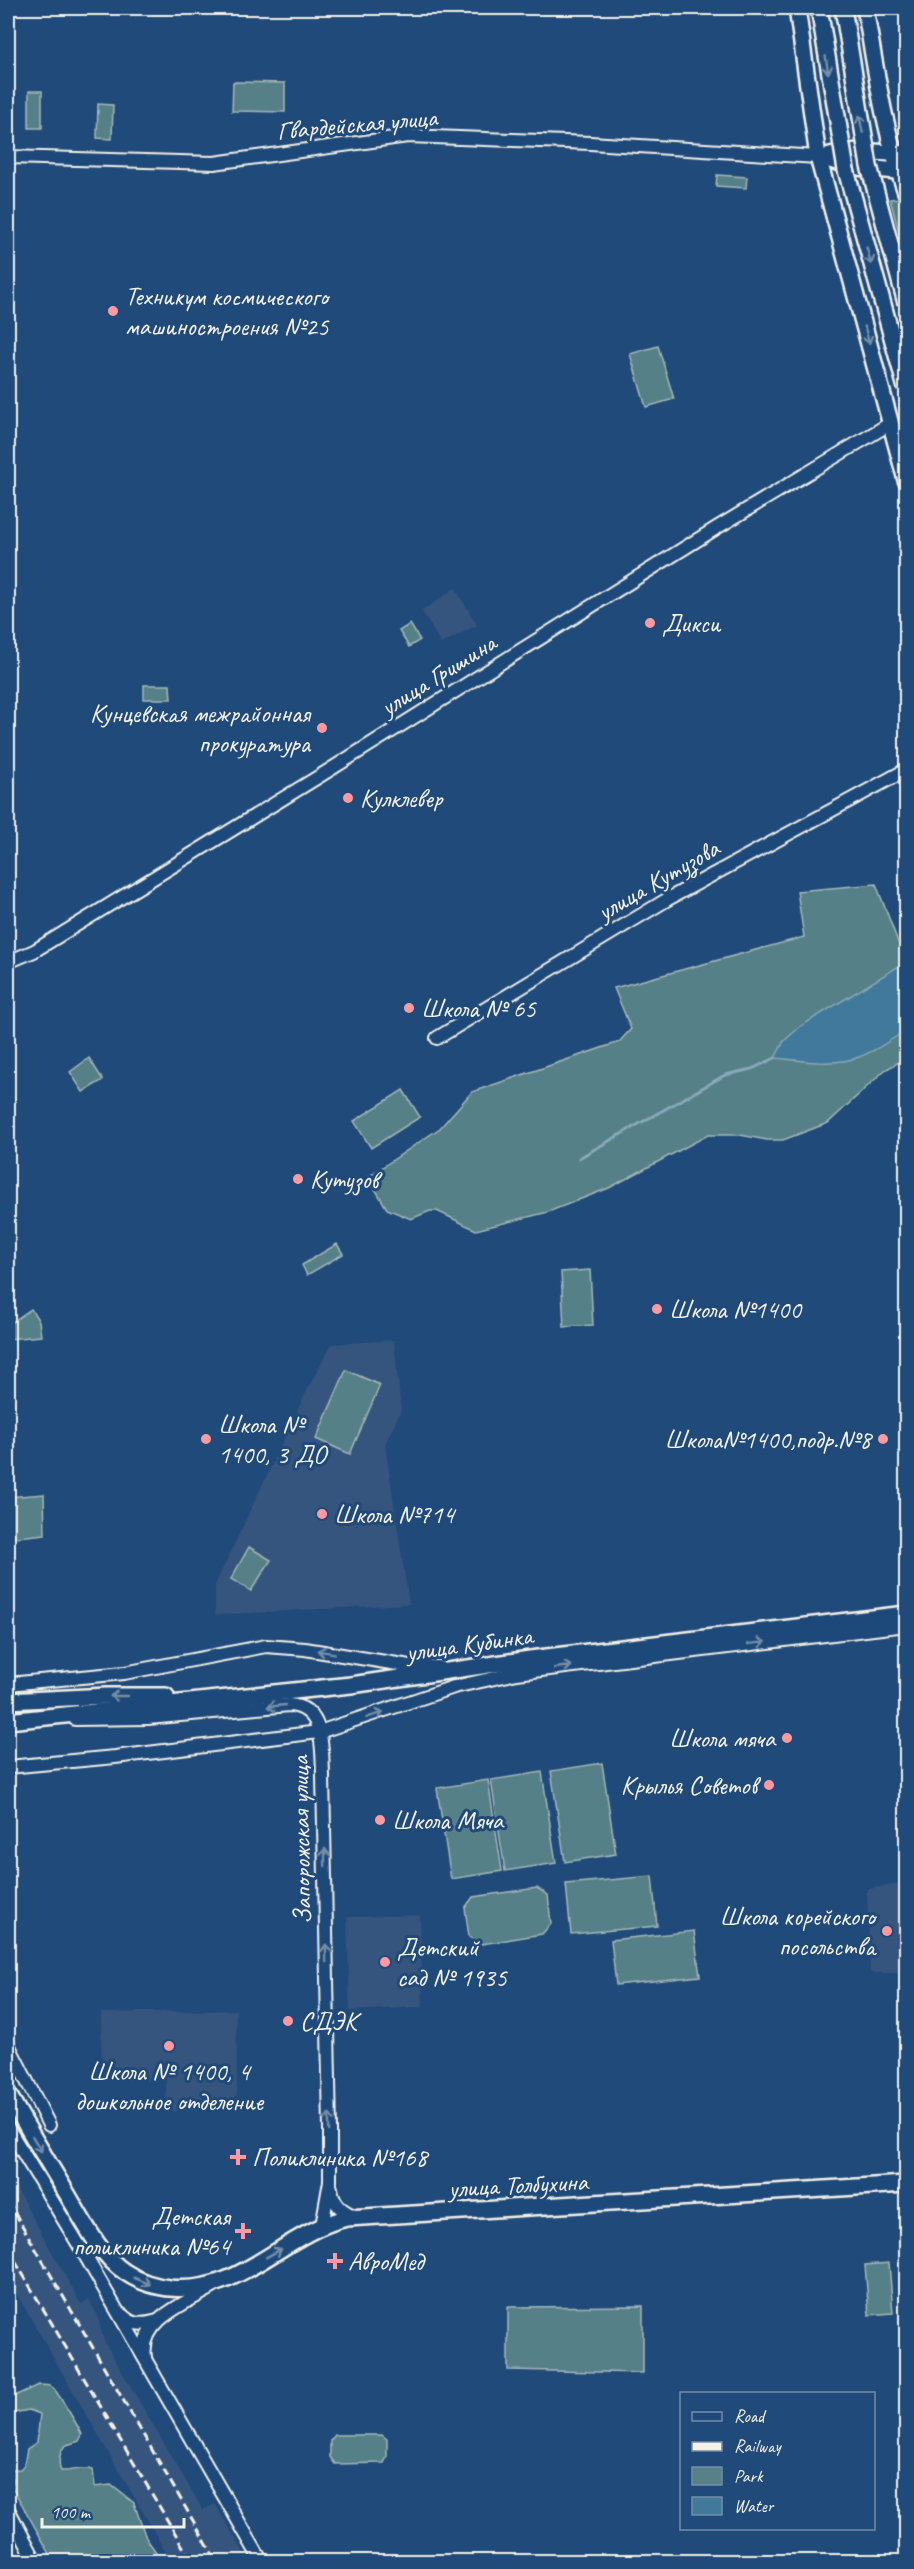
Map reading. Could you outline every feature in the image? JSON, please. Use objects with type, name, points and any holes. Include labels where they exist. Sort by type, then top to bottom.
[{"type":"main road","points":[[797,8],[818,157],[899,424],[897,448],[906,480]]},
{"type":"main road","points":[[819,8],[846,170],[906,388]]},
{"type":"main road","points":[[843,8],[869,166],[906,303]]},
{"type":"main road","points":[[865,8],[880,99],[900,153],[906,192]]},
{"type":"main road","points":[[818,157],[858,151],[900,153]]},
{"type":"main road","points":[[818,157],[856,167],[902,171]]},
{"type":"main road","name":"улица Кубинка","points":[[8,1721],[351,1685],[489,1665],[906,1614]]},
{"type":"main road","points":[[8,1701],[107,1696],[241,1697]]},
{"type":"main road","points":[[8,2094],[86,2227],[112,2262],[123,2272],[142,2282],[168,2288],[190,2288],[226,2279]]},
{"type":"main road","name":"улица Толбухина","points":[[226,2279],[322,2226],[359,2217],[478,2212],[906,2184]]},
{"type":"street","name":"Гвардейская улица","points":[[8,157],[214,163],[408,136],[590,143],[818,157]]},
{"type":"street","name":"улица Гришина","points":[[8,962],[34,951],[709,533],[899,424]]},
{"type":"street","name":"улица Кутузова","points":[[437,1038],[668,899],[906,770]]},
{"type":"street","points":[[8,1767],[115,1757],[319,1732],[454,1687],[508,1675],[906,1625]]},
{"type":"street","points":[[8,1684],[124,1673],[266,1646],[284,1646],[410,1666],[489,1665]]},
{"type":"street","name":"Запорожская улица","points":[[56,1717],[81,1720],[130,1719],[289,1705],[296,1705],[309,1711],[314,1717],[319,1732],[324,1776],[330,2181],[322,2226]]},
{"type":"street","points":[[8,2044],[49,2124]]},
{"type":"street","points":[[8,2128],[262,2562]]},
{"type":"street","points":[[330,2181],[332,2193],[341,2209],[359,2217]]},
{"type":"street","name":"улица Толбухина","points":[[117,2311],[134,2324],[147,2324],[159,2320],[226,2279]]},
{"type":"street","points":[[146,2361],[146,2335],[159,2320]]},
{"type":"street","points":[[8,2509],[36,2562]]},
{"type":"shaded area","points":[[455,588],[477,625],[441,644],[422,611]]},
{"type":"shaded area","name":"Школа №714","points":[[394,1340],[401,1410],[385,1444],[409,1604],[215,1615],[215,1585],[311,1382],[332,1344]]},
{"type":"shaded area","name":"Школа корейского посольства","points":[[906,1883],[906,1973],[870,1973],[867,1889]]},
{"type":"shaded area","name":"Детский сад № 1935","points":[[420,1915],[423,2007],[350,2011],[347,1917]]},
{"type":"shaded area","name":"Школа № 1400, 4 дошкольное отделение","points":[[236,2010],[237,2095],[222,2110],[173,2111],[166,2100],[166,2080],[102,2081],[101,2013]]},
{"type":"shaded area","points":[[8,2173],[81,2304],[89,2300],[97,2314],[104,2341],[203,2510],[215,2504],[249,2561],[167,2561],[170,2559],[8,2279]]},
{"type":"green space","points":[[233,82],[285,83],[285,112],[232,111]]},
{"type":"green space","points":[[29,91],[42,91],[42,128],[29,128]]},
{"type":"green space","points":[[98,104],[113,105],[112,139],[97,138]]},
{"type":"green space","points":[[717,175],[747,177],[746,188],[716,186]]},
{"type":"green space","points":[[900,198],[906,213],[906,259],[890,199]]},
{"type":"green space","points":[[658,346],[674,399],[646,407],[630,354]]},
{"type":"green space","points":[[410,624],[420,640],[409,647],[399,631]]},
{"type":"green space","points":[[144,685],[170,685],[171,699],[144,699]]},
{"type":"green space","points":[[876,884],[906,963],[906,1058],[885,1070],[828,1123],[783,1140],[767,1140],[740,1135],[708,1135],[609,1188],[548,1212],[476,1230],[437,1211],[430,1211],[411,1219],[387,1209],[368,1177],[440,1128],[472,1092],[619,1042],[631,1029],[614,988],[804,937],[797,891]]},
{"type":"green space","points":[[89,1058],[103,1080],[83,1092],[70,1072]]},
{"type":"green space","points":[[403,1090],[420,1117],[371,1148],[354,1121]]},
{"type":"green space","points":[[337,1244],[343,1254],[307,1275],[302,1265]]},
{"type":"green space","points":[[590,1270],[593,1325],[564,1327],[561,1272]]},
{"type":"green space","points":[[31,1309],[39,1321],[41,1336],[8,1339],[8,1325]]},
{"type":"green space","points":[[346,1370],[380,1385],[350,1454],[316,1439]]},
{"type":"green space","points":[[44,1494],[45,1534],[8,1538],[8,1497]]},
{"type":"green space","points":[[249,1547],[271,1560],[251,1591],[231,1579]]},
{"type":"green space","points":[[602,1763],[616,1854],[565,1862],[551,1771]]},
{"type":"green space","points":[[542,1772],[556,1863],[505,1871],[491,1780]]},
{"type":"green space","points":[[488,1780],[502,1871],[451,1879],[437,1788]]},
{"type":"green space","points":[[652,1876],[657,1926],[571,1934],[566,1884]]},
{"type":"green space","points":[[537,1888],[548,1895],[551,1924],[542,1934],[482,1944],[469,1937],[465,1908],[473,1897]]},
{"type":"green space","points":[[694,1931],[700,1976],[616,1985],[611,1940]]},
{"type":"green space","points":[[889,2263],[893,2313],[869,2315],[865,2265]]},
{"type":"green space","points":[[643,2306],[643,2373],[508,2370],[508,2307]]},
{"type":"green space","points":[[38,2385],[54,2389],[82,2435],[79,2441],[66,2445],[61,2451],[61,2471],[93,2470],[95,2487],[111,2485],[134,2503],[146,2538],[156,2552],[154,2561],[54,2561],[11,2485],[14,2480],[8,2470],[20,2469],[24,2465],[27,2449],[37,2442],[40,2414],[29,2410],[8,2414],[8,2399]]},
{"type":"green space","points":[[335,2435],[382,2435],[387,2439],[387,2457],[384,2463],[335,2464],[330,2457],[330,2441]]},
{"type":"water","points":[[899,966],[906,969],[906,1030],[871,1051],[844,1061],[815,1062],[775,1058],[784,1041],[801,1026]]},
{"type":"waterway","points":[[579,1158],[725,1075],[752,1069],[775,1058]]},
{"type":"railway","points":[[8,2201],[217,2562]]},
{"type":"railway","points":[[8,2249],[192,2562]]},
{"type":"place","name":"Техникум космического машиностроения №25","points":[[113,311]]},
{"type":"place","name":"Дикси","points":[[650,623]]},
{"type":"place","name":"Кунцевская межрайонная прокуратура","points":[[322,728]]},
{"type":"place","name":"Кулклевер","points":[[348,798]]},
{"type":"place","name":"Школа № 65","points":[[409,1008]]},
{"type":"place","name":"Кутузов","points":[[298,1179]]},
{"type":"place","name":"Школа №1400","points":[[657,1309]]},
{"type":"place","name":"Школа № 1400, 3 ДО","points":[[206,1439]]},
{"type":"place","name":"Школа№1400,подр.№8","points":[[883,1439]]},
{"type":"place","name":"Школа №714","points":[[322,1514]]},
{"type":"place","name":"Школа мяча","points":[[787,1738]]},
{"type":"place","name":"Крылья Советов","points":[[769,1785]]},
{"type":"place","name":"Школа Мяча","points":[[380,1820]]},
{"type":"place","name":"Школа корейского посольства","points":[[887,1931]]},
{"type":"place","name":"Детский сад № 1935","points":[[385,1962]]},
{"type":"place","name":"СДЭК","points":[[288,2021]]},
{"type":"place","name":"Школа № 1400, 4 дошкольное отделение","points":[[169,2046]]},
{"type":"place","name":"Поликлиника №168","points":[[238,2157]]},
{"type":"place","name":"Детская поликлиника №64","points":[[243,2231]]},
{"type":"place","name":"АвроМед","points":[[335,2261]]}]
